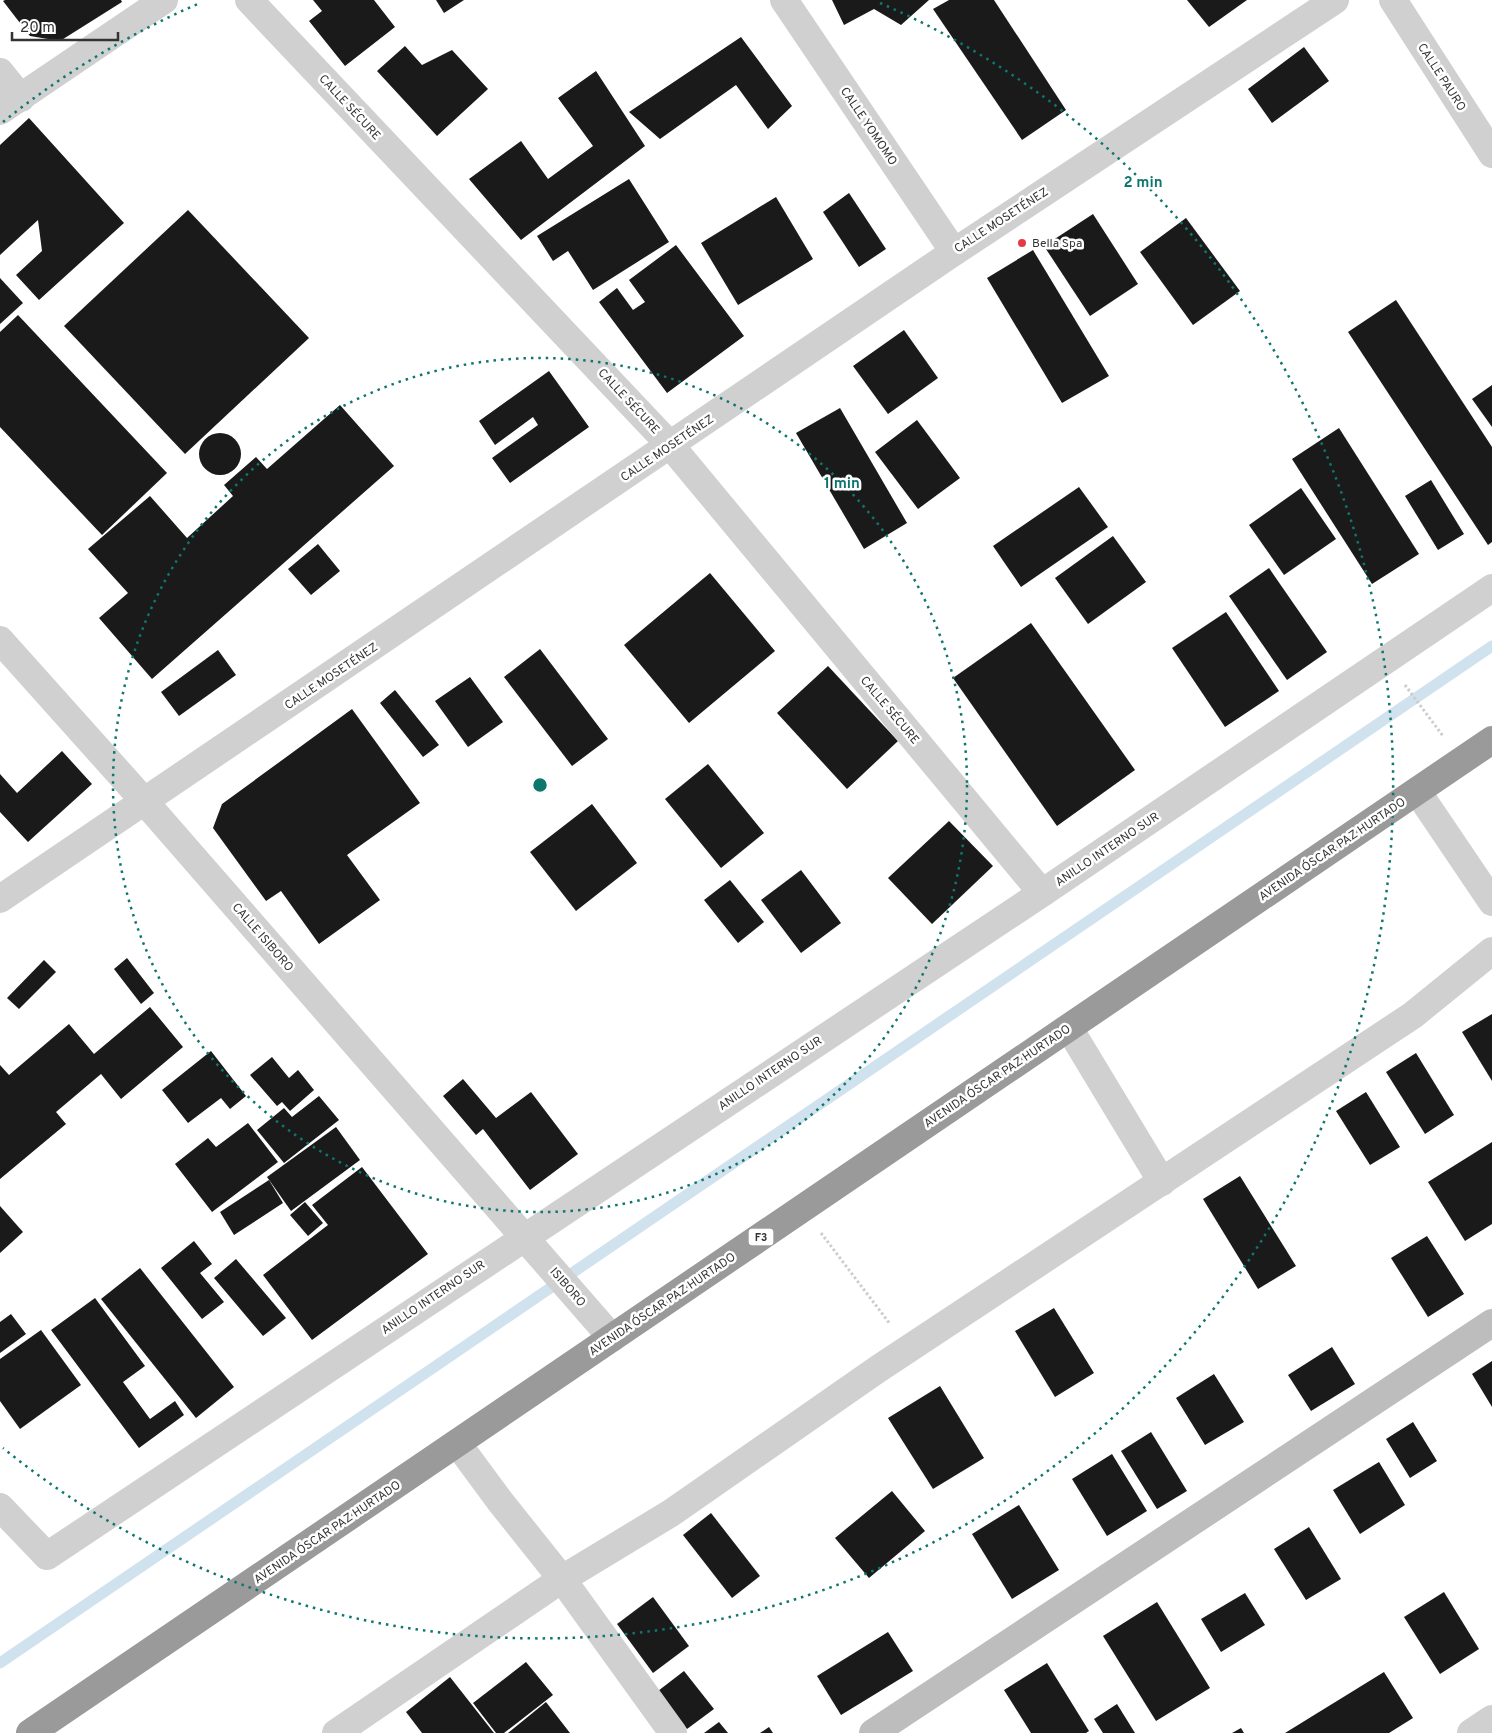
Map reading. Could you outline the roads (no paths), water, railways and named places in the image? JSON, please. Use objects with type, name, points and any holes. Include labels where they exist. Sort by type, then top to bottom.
[{"type":"highway","name":"AVENIDA ÓSCAR PAZ HURTADO","points":[[30,1733],[1492,740]]},
{"type":"street","points":[[0,72],[10,104],[164,0]]},
{"type":"street","name":"CALLE SÉCURE","points":[[249,0],[671,446],[1042,893]]},
{"type":"street","name":"CALLE YOMOMO","points":[[784,0],[954,252]]},
{"type":"street","name":"CALLE MOSETÉNEZ","points":[[0,900],[954,252],[1335,0]]},
{"type":"street","name":"CALLE PAURO","points":[[1393,0],[1492,154]]},
{"type":"street","name":"ANILLO INTERNO SUR","points":[[0,1507],[47,1556],[524,1236],[1042,893],[1492,588]]},
{"type":"street","name":"CALLE ISIBORO","points":[[0,640],[145,802],[524,1236]]},
{"type":"street","points":[[1417,791],[1492,902]]},
{"type":"street","points":[[336,1733],[562,1579],[672,1513],[909,1349],[1413,1015],[1492,951]]},
{"type":"street","points":[[1069,1028],[1162,1182]]},
{"type":"street","name":"ISIBORO","points":[[524,1236],[612,1338]]},
{"type":"street","points":[[874,1733],[1492,1322]]},
{"type":"street","points":[[457,1443],[499,1500],[562,1579],[673,1733]]},
{"type":"street","points":[[1471,1733],[1492,1719]]},
{"type":"waterway","points":[[0,1663],[1492,646]]},
{"type":"place","name":"Bella Spa","points":[[1022,243]]}]
